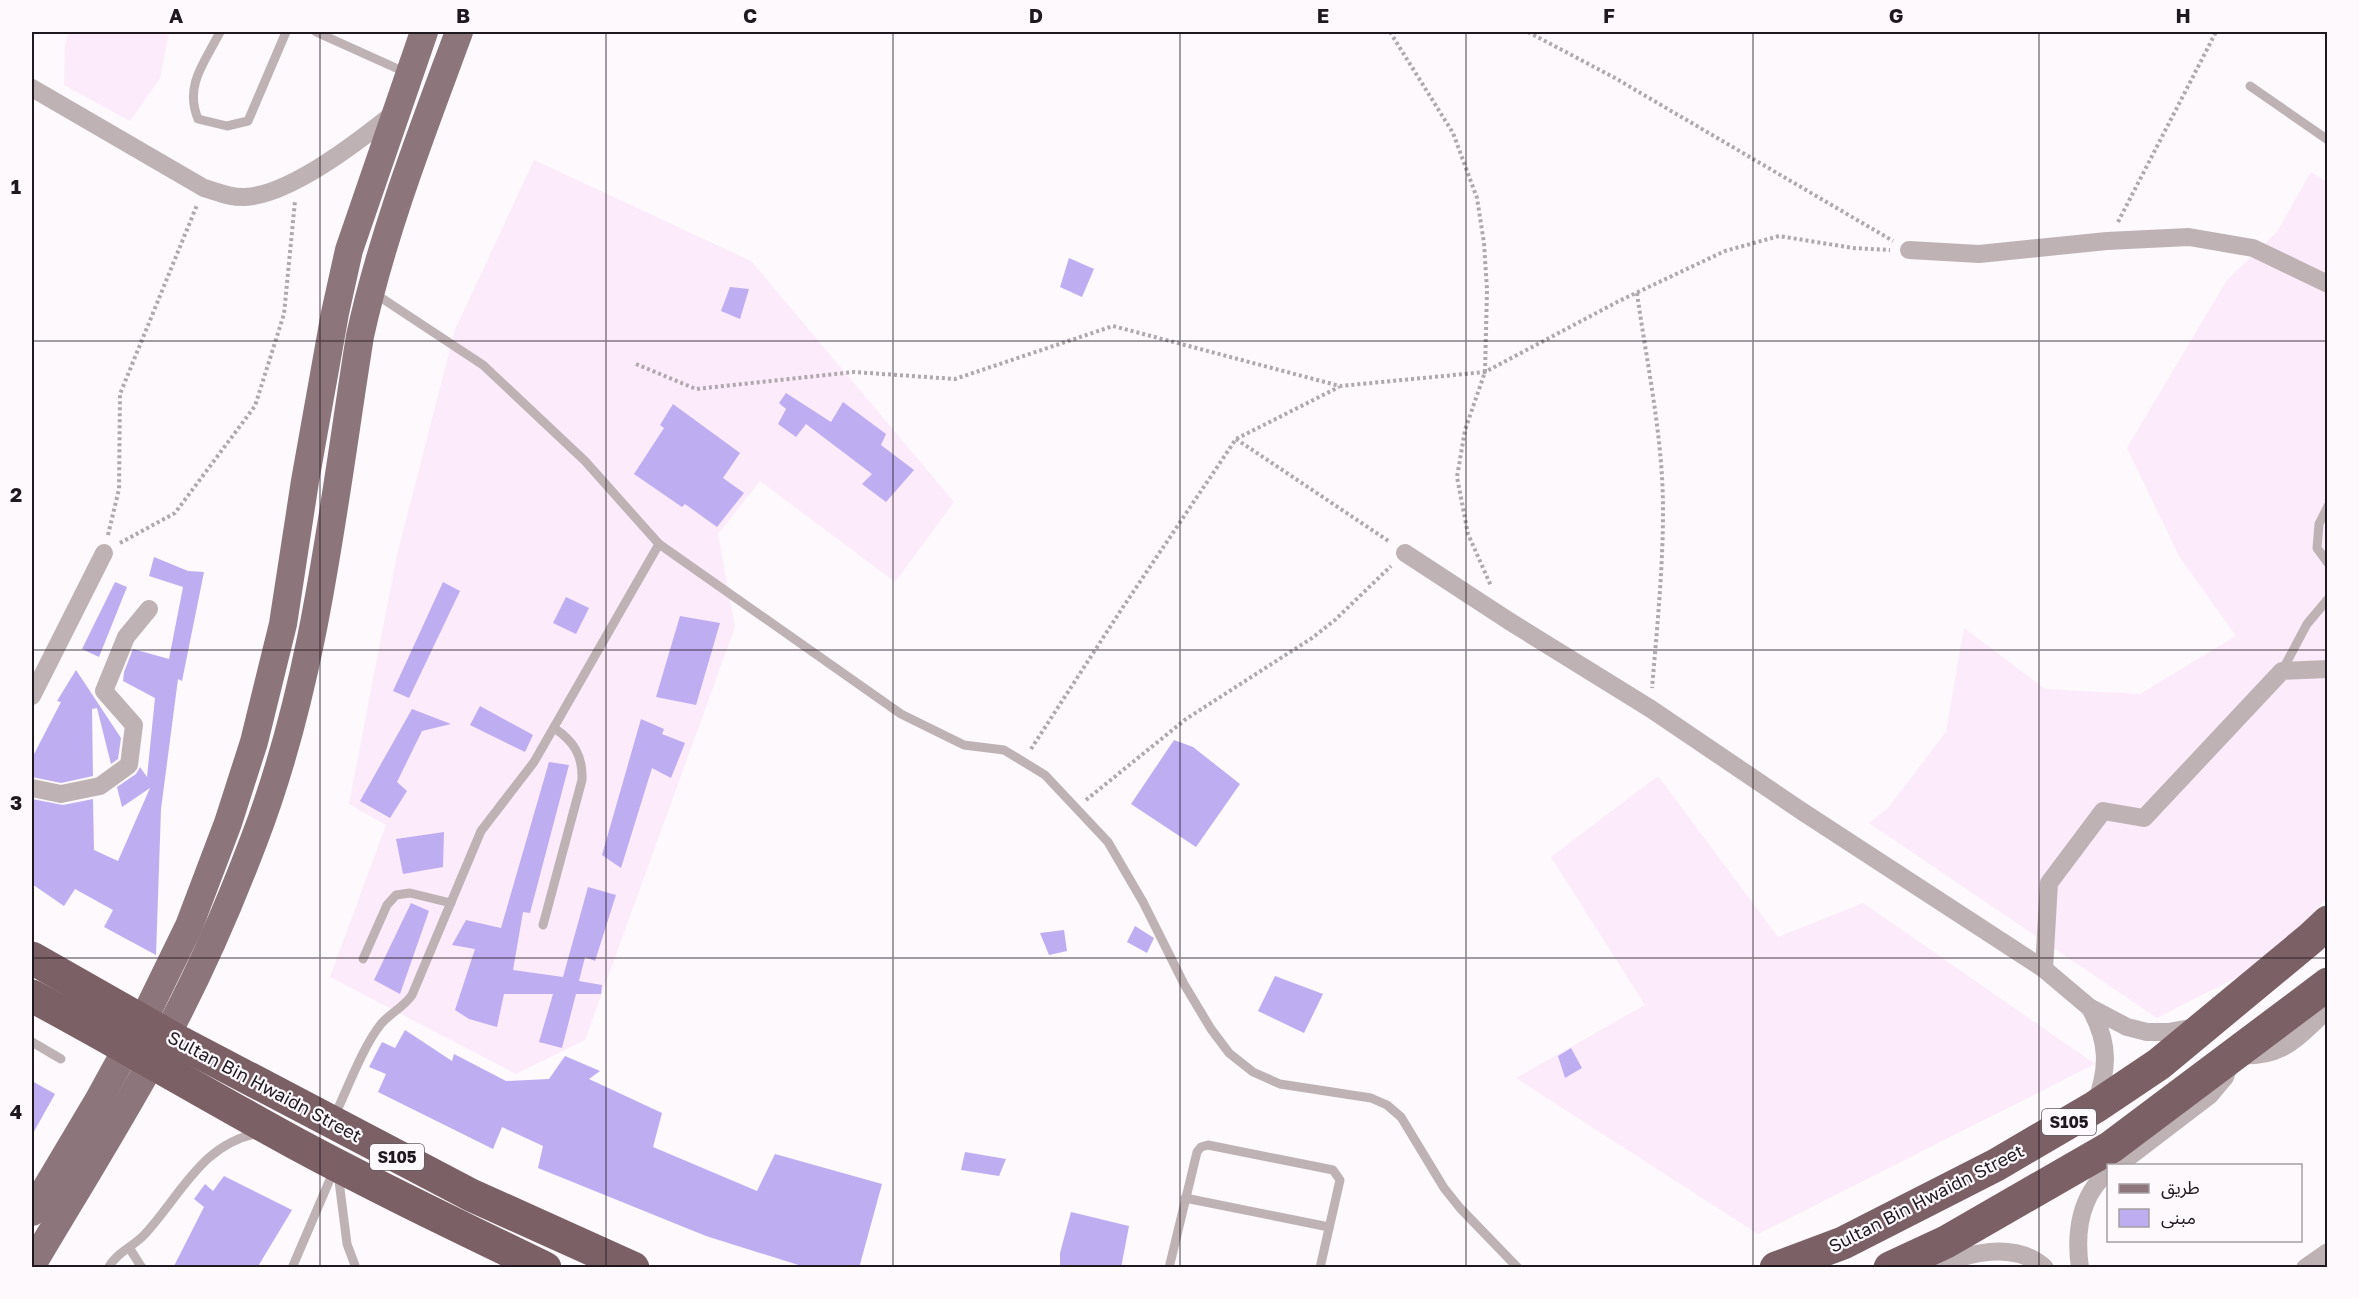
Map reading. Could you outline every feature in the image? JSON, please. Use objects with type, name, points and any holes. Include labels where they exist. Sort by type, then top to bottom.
[{"type":"highway","name":"Sultan Bin Hwaidn Street","points":[[1776,1268],[1843,1243],[1996,1165],[2094,1107],[2159,1064],[2208,1023],[2323,940]]},
{"type":"highway","points":[[2245,1046],[2272,1013],[2320,965],[2323,940]]},
{"type":"highway","name":"Sultan Bin Hwaidn Street","points":[[32,958],[273,1131],[407,1202],[545,1268]]},
{"type":"highway","name":"S105","points":[[1890,1268],[1946,1242],[2111,1147],[2328,984]]},
{"type":"highway","name":"Sultan Bin Hwaidn Street","points":[[32,996],[147,1041],[331,1121],[471,1195],[633,1268]]},
{"type":"main road","points":[[32,1212],[98,1101],[147,1041],[228,823],[254,742],[283,624],[309,458],[349,250],[424,32]]},
{"type":"main road","points":[[32,1265],[147,1041],[213,940],[255,838],[285,746],[314,632],[360,336],[370,290],[402,184],[459,32]]},
{"type":"street","points":[[32,88],[204,188],[244,198],[261,195],[297,179],[360,140],[396,111]]},
{"type":"street","points":[[1909,250],[1979,254],[2108,241],[2189,237],[2253,248],[2328,284]]},
{"type":"street","points":[[32,696],[104,553]]},
{"type":"street","points":[[1405,553],[1651,709],[1803,812],[2044,969],[2089,1007],[2127,1027],[2147,1032],[2178,1031],[2208,1023]]},
{"type":"street","points":[[32,788],[61,794],[100,786],[129,765],[134,725],[104,691],[126,638],[149,609]]},
{"type":"street","points":[[2044,969],[2049,883],[2103,811],[2144,818],[2282,671],[2328,669]]},
{"type":"street","points":[[2089,1007],[2100,1025],[2105,1046],[2106,1067],[2102,1088],[2094,1107]]},
{"type":"street","points":[[2120,1164],[2210,1095],[2245,1046],[2262,1055],[2283,1048],[2328,1009]]},
{"type":"street","points":[[2080,1268],[2077,1247],[2078,1227],[2093,1190],[2107,1174]]},
{"type":"street","points":[[1933,1268],[1975,1254],[2008,1251],[2041,1263],[2045,1268]]},
{"type":"street","points":[[2305,1268],[2328,1252]]},
{"type":"lane","points":[[220,32],[193,86],[192,104],[198,119],[227,126],[248,121],[286,32]]},
{"type":"lane","points":[[316,32],[409,74]]},
{"type":"lane","points":[[2250,86],[2328,140]]},
{"type":"lane","points":[[370,290],[483,365],[585,461],[659,544],[901,714],[964,745],[1004,750],[1045,775],[1108,842],[1143,902],[1184,984],[1210,1029],[1229,1053],[1253,1072],[1280,1084],[1371,1098],[1387,1105],[1406,1124],[1444,1188],[1460,1208],[1518,1268]]},
{"type":"lane","points":[[2328,506],[2319,524],[2317,548],[2328,563]]},
{"type":"lane","points":[[331,1121],[376,1031],[412,995],[481,831],[534,762],[659,544]]},
{"type":"lane","points":[[2282,671],[2307,624],[2328,599]]},
{"type":"lane","points":[[543,925],[582,780],[583,768],[574,744],[554,728]]},
{"type":"lane","points":[[363,959],[387,905],[396,895],[410,893],[451,903]]},
{"type":"lane","points":[[32,1042],[62,1059]]},
{"type":"lane","points":[[108,1268],[155,1223],[198,1166],[211,1154],[238,1139],[273,1131]]},
{"type":"lane","points":[[1169,1268],[1197,1152],[1201,1147],[1214,1145],[1333,1170],[1340,1180],[1320,1268]]},
{"type":"lane","points":[[292,1268],[336,1164]]},
{"type":"lane","points":[[336,1164],[347,1244],[356,1268]]},
{"type":"lane","points":[[1185,1198],[1329,1227]]},
{"type":"lane","points":[[130,1249],[142,1268]]},
{"type":"path","points":[[1390,32],[1453,133],[1477,198],[1484,243],[1487,290],[1485,372],[1465,430],[1457,477],[1468,534],[1486,577],[1509,621]]},
{"type":"path","points":[[1528,32],[1615,78],[1909,250]]},
{"type":"path","points":[[2108,241],[2210,48],[2216,32]]},
{"type":"path","points":[[104,553],[175,513],[255,406],[284,314],[297,179]]},
{"type":"path","points":[[104,553],[119,489],[120,394],[204,188]]},
{"type":"path","points":[[636,364],[696,389],[854,372],[955,379],[1113,326],[1340,386],[1485,372],[1637,293],[1725,251],[1779,236],[1853,248],[1909,250]]},
{"type":"path","points":[[1637,293],[1660,449],[1663,509],[1662,573],[1651,709]]},
{"type":"path","points":[[1023,762],[1129,597],[1236,439],[1340,386]]},
{"type":"path","points":[[1076,808],[1186,719],[1312,638],[1335,620],[1405,553],[1236,439]]},
{"type":"shaded area","points":[[69,32],[169,32],[160,78],[130,121],[64,85],[65,44]]},
{"type":"shaded area","points":[[534,160],[751,261],[954,502],[895,582],[760,481],[718,534],[735,627],[585,1040],[516,1074],[330,977],[386,825],[349,804],[397,555],[455,330]]},
{"type":"shaded area","points":[[2311,172],[2327,182],[2327,898],[2265,963],[2157,1018],[1869,823],[1888,808],[1946,732],[1964,628],[2045,689],[2140,694],[2236,636],[2179,556],[2127,448],[2227,280],[2277,232]]},
{"type":"shaded area","points":[[1658,776],[1778,937],[1863,903],[2095,1064],[1758,1234],[1516,1078],[1645,1005],[1551,857]]},
{"type":"building","points":[[1069,258],[1094,269],[1082,297],[1060,287]]},
{"type":"building","points":[[730,287],[749,289],[740,319],[721,311]]},
{"type":"building","points":[[786,393],[831,422],[843,402],[886,434],[881,445],[914,470],[886,502],[862,484],[872,474],[806,424],[796,437],[778,424],[786,409],[779,403]]},
{"type":"building","points":[[673,404],[740,453],[723,478],[744,493],[717,527],[685,504],[682,507],[634,474],[664,428],[660,425]]},
{"type":"building","points":[[154,557],[188,571],[204,572],[182,681],[178,679],[161,809],[156,955],[104,927],[113,910],[75,889],[64,906],[32,884],[32,799],[63,805],[93,799],[94,850],[118,861],[150,788],[122,807],[117,787],[136,774],[140,767],[147,777],[155,698],[123,681],[124,672],[133,649],[169,659],[183,587],[149,576]]},
{"type":"building","points":[[115,582],[127,587],[99,657],[82,649]]},
{"type":"building","points":[[443,582],[460,591],[409,698],[393,691]]},
{"type":"building","points":[[566,597],[589,608],[576,634],[553,623]]},
{"type":"building","points":[[680,616],[720,623],[696,705],[656,697]]},
{"type":"building","points":[[76,670],[121,738],[118,759],[111,764],[97,708],[92,709],[93,776],[61,783],[32,777],[32,758],[61,702],[57,701]]},
{"type":"building","points":[[480,706],[533,735],[525,752],[470,725]]},
{"type":"building","points":[[412,709],[451,724],[422,731],[397,782],[407,791],[390,818],[360,801]]},
{"type":"building","points":[[641,719],[664,729],[662,734],[685,743],[671,778],[652,768],[621,868],[602,855]]},
{"type":"building","points":[[1174,740],[1193,747],[1240,784],[1196,847],[1131,804]]},
{"type":"building","points":[[549,762],[569,765],[530,913],[523,912],[513,970],[563,977],[588,887],[616,895],[595,961],[585,957],[579,981],[602,985],[601,994],[576,994],[562,1048],[539,1042],[553,994],[504,994],[497,1027],[469,1019],[455,1010],[475,949],[452,945],[466,920],[501,928]]},
{"type":"building","points":[[444,832],[443,867],[403,874],[396,839]]},
{"type":"building","points":[[411,903],[429,911],[400,994],[374,980]]},
{"type":"building","points":[[1135,926],[1154,938],[1147,953],[1127,942]]},
{"type":"building","points":[[1064,930],[1067,951],[1049,955],[1040,933]]},
{"type":"building","points":[[1275,976],[1323,994],[1304,1033],[1258,1011]]},
{"type":"building","points":[[405,1030],[452,1061],[454,1054],[506,1081],[549,1079],[565,1056],[600,1071],[589,1079],[662,1113],[653,1147],[757,1191],[775,1154],[882,1184],[859,1268],[808,1268],[706,1236],[538,1168],[543,1146],[502,1127],[493,1149],[378,1092],[386,1074],[369,1067],[382,1042],[395,1048]]},
{"type":"building","points":[[1571,1048],[1582,1068],[1565,1078],[1558,1056]]},
{"type":"building","points":[[32,1081],[55,1094],[32,1135]]},
{"type":"building","points":[[965,1152],[1006,1159],[999,1176],[961,1170]]},
{"type":"building","points":[[224,1176],[292,1210],[257,1268],[173,1268],[204,1207],[194,1199],[205,1184],[213,1191]]},
{"type":"building","points":[[1071,1212],[1129,1226],[1121,1268],[1060,1268],[1060,1253]]}]
